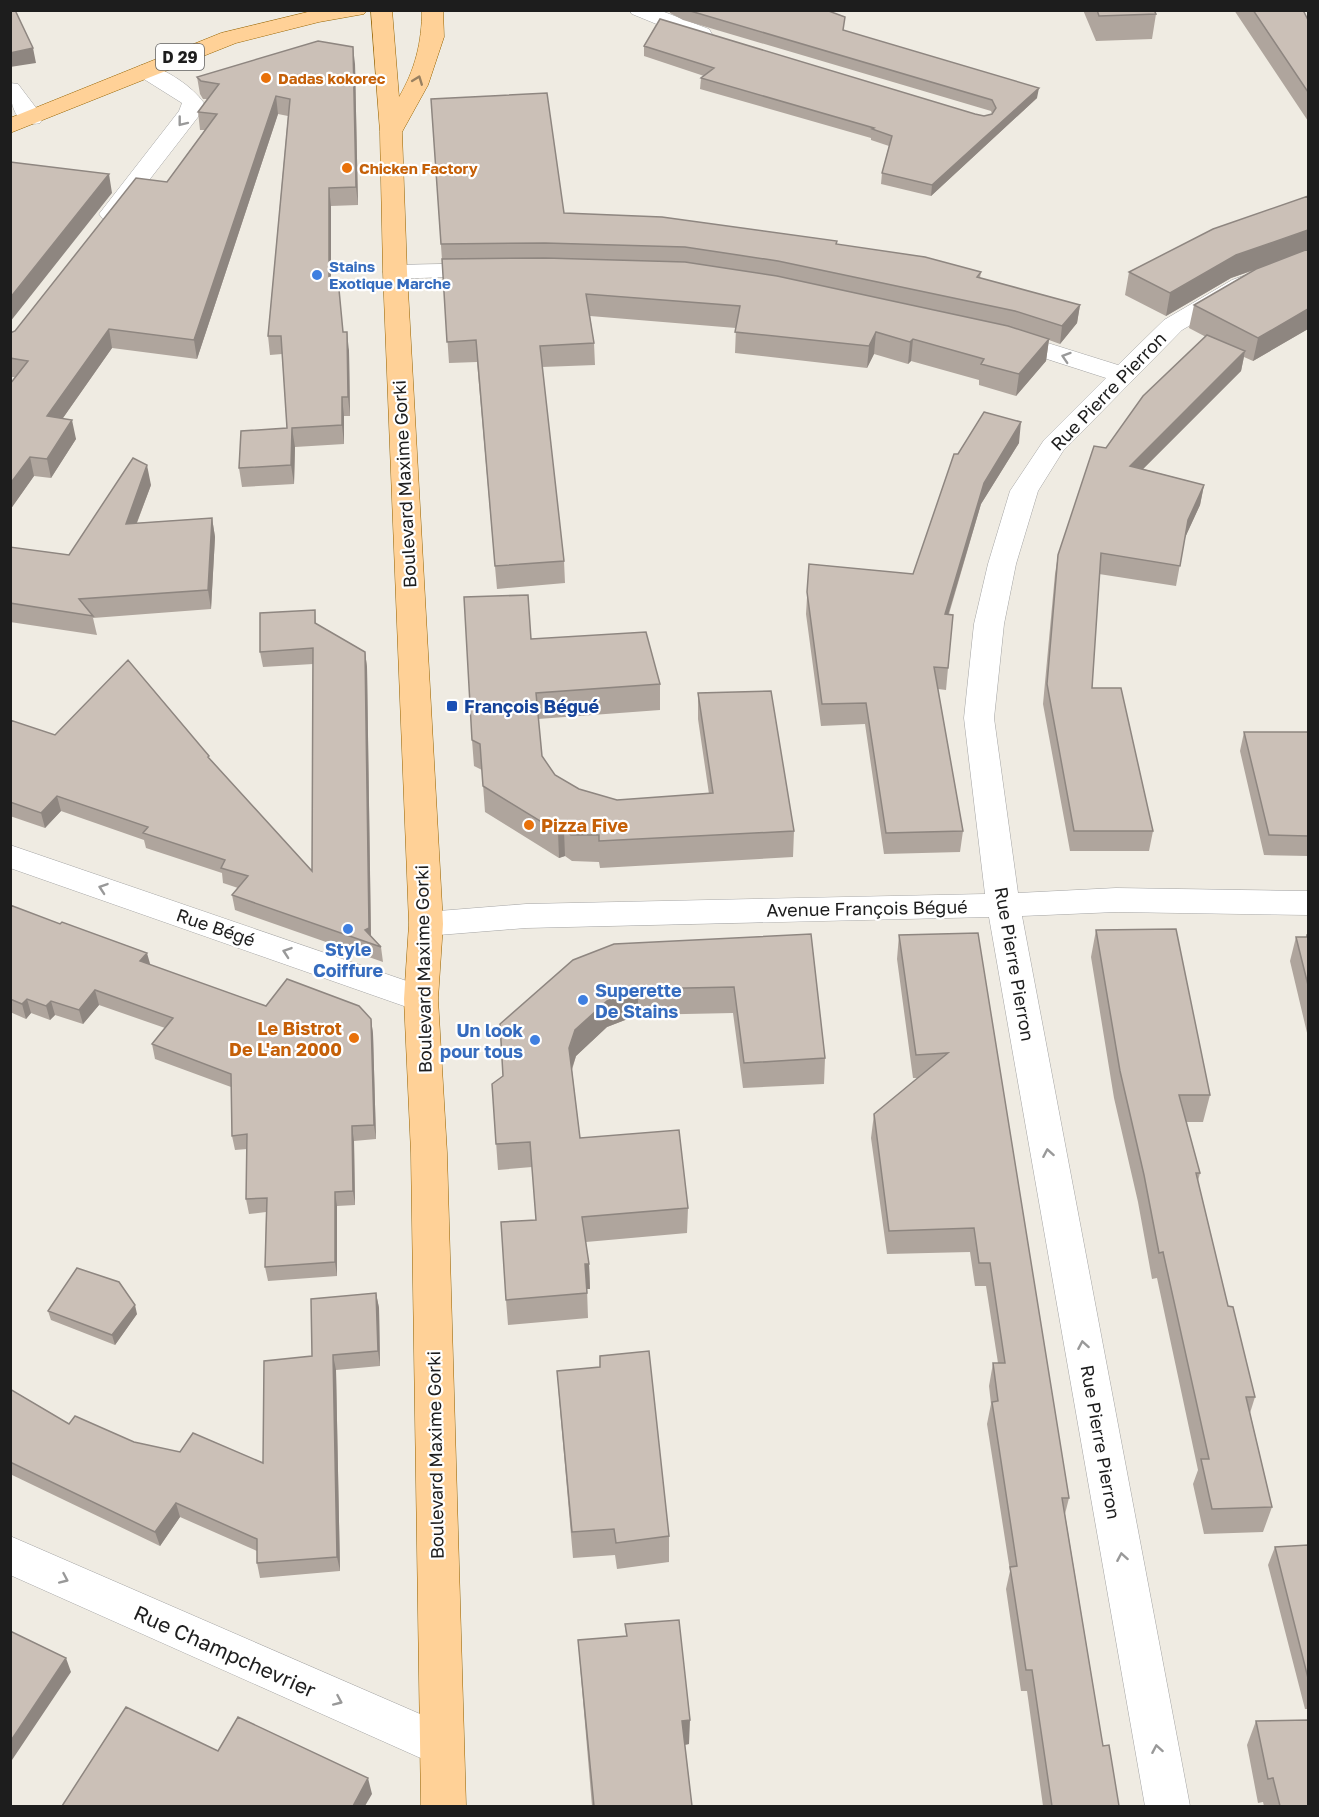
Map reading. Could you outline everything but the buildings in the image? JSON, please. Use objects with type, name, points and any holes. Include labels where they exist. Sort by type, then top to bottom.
[{"type":"main road","name":"D 29","points":[[10,126],[229,38],[319,16],[357,10]]},
{"type":"main road","name":"Boulevard Maxime Gorki","points":[[381,10],[392,132],[395,272],[426,924],[421,999],[429,1153],[444,1806]]},
{"type":"main road","name":"Boulevard Maxime Gorki","points":[[392,132],[417,86],[433,37],[432,10]]},
{"type":"street","points":[[639,10],[675,26],[720,39]]},
{"type":"street","points":[[97,232],[190,112],[193,103],[187,95],[147,71]]},
{"type":"street","points":[[10,89],[32,118]]},
{"type":"street","name":"Rue Pierre Pierron","points":[[1167,1806],[1003,905],[978,717],[989,624],[1000,574],[1024,491],[1053,446],[1173,325],[1241,285],[1308,260]]},
{"type":"street","points":[[395,272],[513,270]]},
{"type":"street","points":[[980,332],[1012,339],[1122,375]]},
{"type":"street","name":"Rue Bégé","points":[[10,856],[421,999]]},
{"type":"street","name":"Avenue François Bégué","points":[[426,924],[526,916],[1003,905],[1116,900],[1308,903]]},
{"type":"street","name":"Rue Champchevrier","points":[[10,1555],[441,1745]]},
{"type":"place","name":"Dadas kokorec","points":[[266,78]]},
{"type":"place","name":"Chicken Factory","points":[[347,168]]},
{"type":"place","name":"Stains Exotique Marche","points":[[317,275]]},
{"type":"place","name":"François Bégué","points":[[452,706]]},
{"type":"place","name":"Pizza Five","points":[[529,825]]},
{"type":"place","name":"Style Coiffure","points":[[348,929]]},
{"type":"place","name":"Superette De Stains","points":[[583,1000]]},
{"type":"place","name":"Le Bistrot De L'an 2000","points":[[354,1038]]},
{"type":"place","name":"Un look pour tous","points":[[535,1040]]}]
